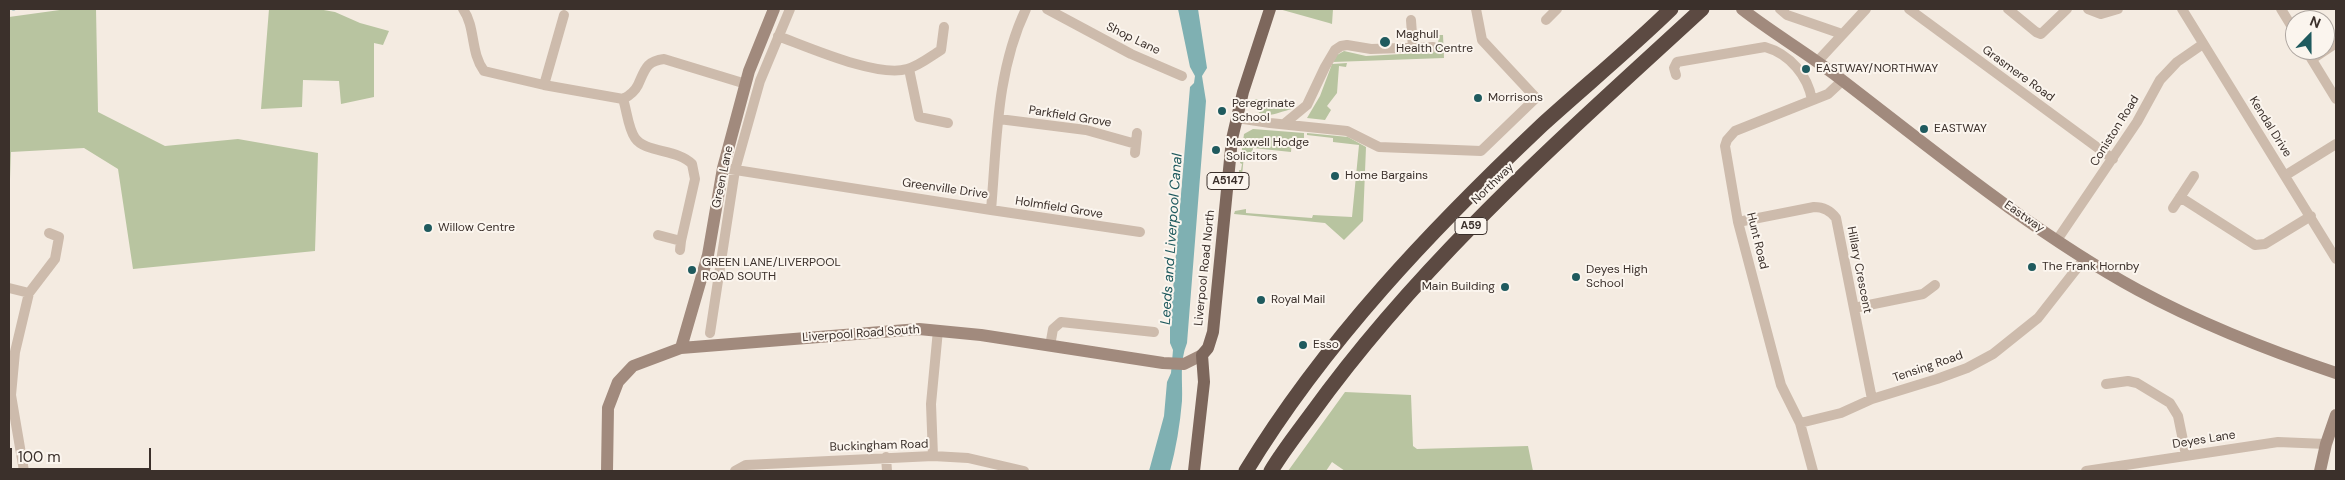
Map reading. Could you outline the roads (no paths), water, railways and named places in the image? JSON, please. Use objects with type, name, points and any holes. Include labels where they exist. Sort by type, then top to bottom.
[{"type":"highway","name":"Northway","points":[[1246,471],[1298,392],[1364,309],[1424,242],[1543,124],[1628,51],[1671,9]]},
{"type":"highway","name":"Northway","points":[[1271,471],[1331,387],[1380,325],[1422,278],[1495,201],[1702,9]]},
{"type":"main road","name":"Green Lane","points":[[681,348],[708,255],[729,169],[746,84],[774,9]]},
{"type":"main road","name":"Liverpool Road North","points":[[1202,355],[1208,348],[1213,332],[1231,147],[1243,92],[1270,9]]},
{"type":"main road","name":"Eastway","points":[[1742,9],[1842,80],[2000,200],[2085,258],[2141,292],[2223,332],[2263,349],[2336,373]]},
{"type":"main road","name":"Liverpool Road South","points":[[607,471],[608,408],[618,382],[633,366],[681,348],[903,330],[938,330],[1163,363],[1184,364],[1202,355]]},
{"type":"main road","points":[[1196,470],[1204,382],[1202,355]]},
{"type":"main road","points":[[2320,471],[2326,444],[2336,414]]},
{"type":"street","points":[[463,9],[473,29],[475,51],[479,64],[484,71],[544,86],[623,100]]},
{"type":"street","points":[[710,333],[729,169],[760,81],[790,9]]},
{"type":"street","name":"Greenville Drive","points":[[729,169],[868,189],[937,203],[991,210],[1004,68],[1014,33],[1026,9]]},
{"type":"street","name":"Shop Lane","points":[[1048,9],[1131,54],[1182,76]]},
{"type":"street","points":[[1237,118],[1347,131],[1379,147],[1481,151],[1536,98],[1482,40],[1476,9]]},
{"type":"street","points":[[1546,20],[1557,9]]},
{"type":"street","points":[[1780,9],[1787,15],[1842,34]]},
{"type":"street","points":[[1817,62],[1866,9]]},
{"type":"street","name":"Grasmere Road","points":[[1909,9],[2113,159]]},
{"type":"street","points":[[2008,9],[2041,34],[2067,9]]},
{"type":"street","points":[[2088,9],[2100,14],[2118,9]]},
{"type":"street","name":"Kendal Drive","points":[[2182,9],[2336,259]]},
{"type":"street","points":[[544,86],[564,15]]},
{"type":"street","points":[[1411,20],[1413,48]]},
{"type":"street","points":[[778,36],[858,64],[895,71],[909,69],[941,50],[944,27]]},
{"type":"street","points":[[1284,124],[1307,105],[1325,67],[1335,50],[1341,46],[1347,44],[1371,49],[1432,47]]},
{"type":"street","name":"Coniston Road","points":[[2057,240],[2113,159],[2166,72],[2203,44]]},
{"type":"street","points":[[1676,75],[1674,68],[1677,62],[1765,47],[1801,71],[1810,89],[1812,100]]},
{"type":"street","points":[[623,100],[635,89],[642,71],[654,60],[672,61],[746,84]]},
{"type":"street","points":[[2312,60],[2336,99]]},
{"type":"street","points":[[909,69],[919,117],[948,123]]},
{"type":"street","name":"Hunt Road","points":[[1813,471],[1800,423],[1781,385],[1738,222],[1725,153],[1726,140],[1735,131],[1828,94],[1842,80]]},
{"type":"street","points":[[623,100],[635,139],[643,144],[681,156],[692,164],[695,179],[681,245],[658,235]]},
{"type":"street","name":"Parkfield Grove","points":[[999,119],[1086,130],[1135,149],[1137,133]]},
{"type":"street","points":[[2286,175],[2336,144]]},
{"type":"street","points":[[2173,208],[2194,176]]},
{"type":"street","points":[[2180,197],[2254,246],[2265,244],[2310,216]]},
{"type":"street","name":"Hillary Crescent","points":[[1738,222],[1814,206],[1832,213],[1836,218],[1872,399]]},
{"type":"street","name":"Holmfield Grove","points":[[991,210],[1124,226],[1140,232]]},
{"type":"street","points":[[24,471],[11,395],[15,352],[29,293],[55,259],[59,237],[49,233]]},
{"type":"street","name":"Tensing Road","points":[[1800,423],[1841,413],[1872,399],[1967,368],[1993,354],[2038,318],[2085,258]]},
{"type":"street","points":[[1854,308],[1922,294],[1935,285]]},
{"type":"street","points":[[9,288],[29,293]]},
{"type":"street","points":[[1050,346],[1053,329],[1060,322],[1154,332]]},
{"type":"street","points":[[933,456],[931,404],[938,330]]},
{"type":"street","points":[[2106,384],[2128,381],[2136,383],[2170,403],[2178,416],[2186,455]]},
{"type":"street","name":"Deyes Lane","points":[[2086,471],[2278,442],[2326,444]]},
{"type":"street","name":"Buckingham Road","points":[[736,471],[746,465],[933,456],[968,458],[1024,471]]},
{"type":"street","points":[[886,457],[886,471]]},
{"type":"water","name":"Leeds and Liverpool Canal","points":[[1178,9],[1198,9],[1207,68],[1202,76],[1206,101],[1187,343],[1182,365],[1182,401],[1179,428],[1170,471],[1149,471],[1164,416],[1167,382],[1171,373],[1173,350],[1170,343],[1170,325],[1190,87],[1194,83],[1195,76],[1190,67]]},
{"type":"place","name":"Maghull Health Centre","points":[[1385,42]]},
{"type":"place","name":"EASTWAY/NORTHWAY","points":[[1806,69]]},
{"type":"place","name":"Morrisons","points":[[1478,98]]},
{"type":"place","name":"Peregrinate School","points":[[1222,111]]},
{"type":"place","name":"EASTWAY","points":[[1924,129]]},
{"type":"place","name":"Maxwell Hodge Solicitors","points":[[1216,150]]},
{"type":"place","name":"Home Bargains","points":[[1335,176]]},
{"type":"place","name":"Willow Centre","points":[[428,228]]},
{"type":"place","name":"The Frank Hornby","points":[[2032,267]]},
{"type":"place","name":"GREEN LANE/LIVERPOOL ROAD SOUTH","points":[[692,270]]},
{"type":"place","name":"Deyes High School","points":[[1576,277]]},
{"type":"place","name":"Main Building","points":[[1505,287]]},
{"type":"place","name":"Royal Mail","points":[[1261,300]]},
{"type":"place","name":"Esso","points":[[1303,345]]}]
